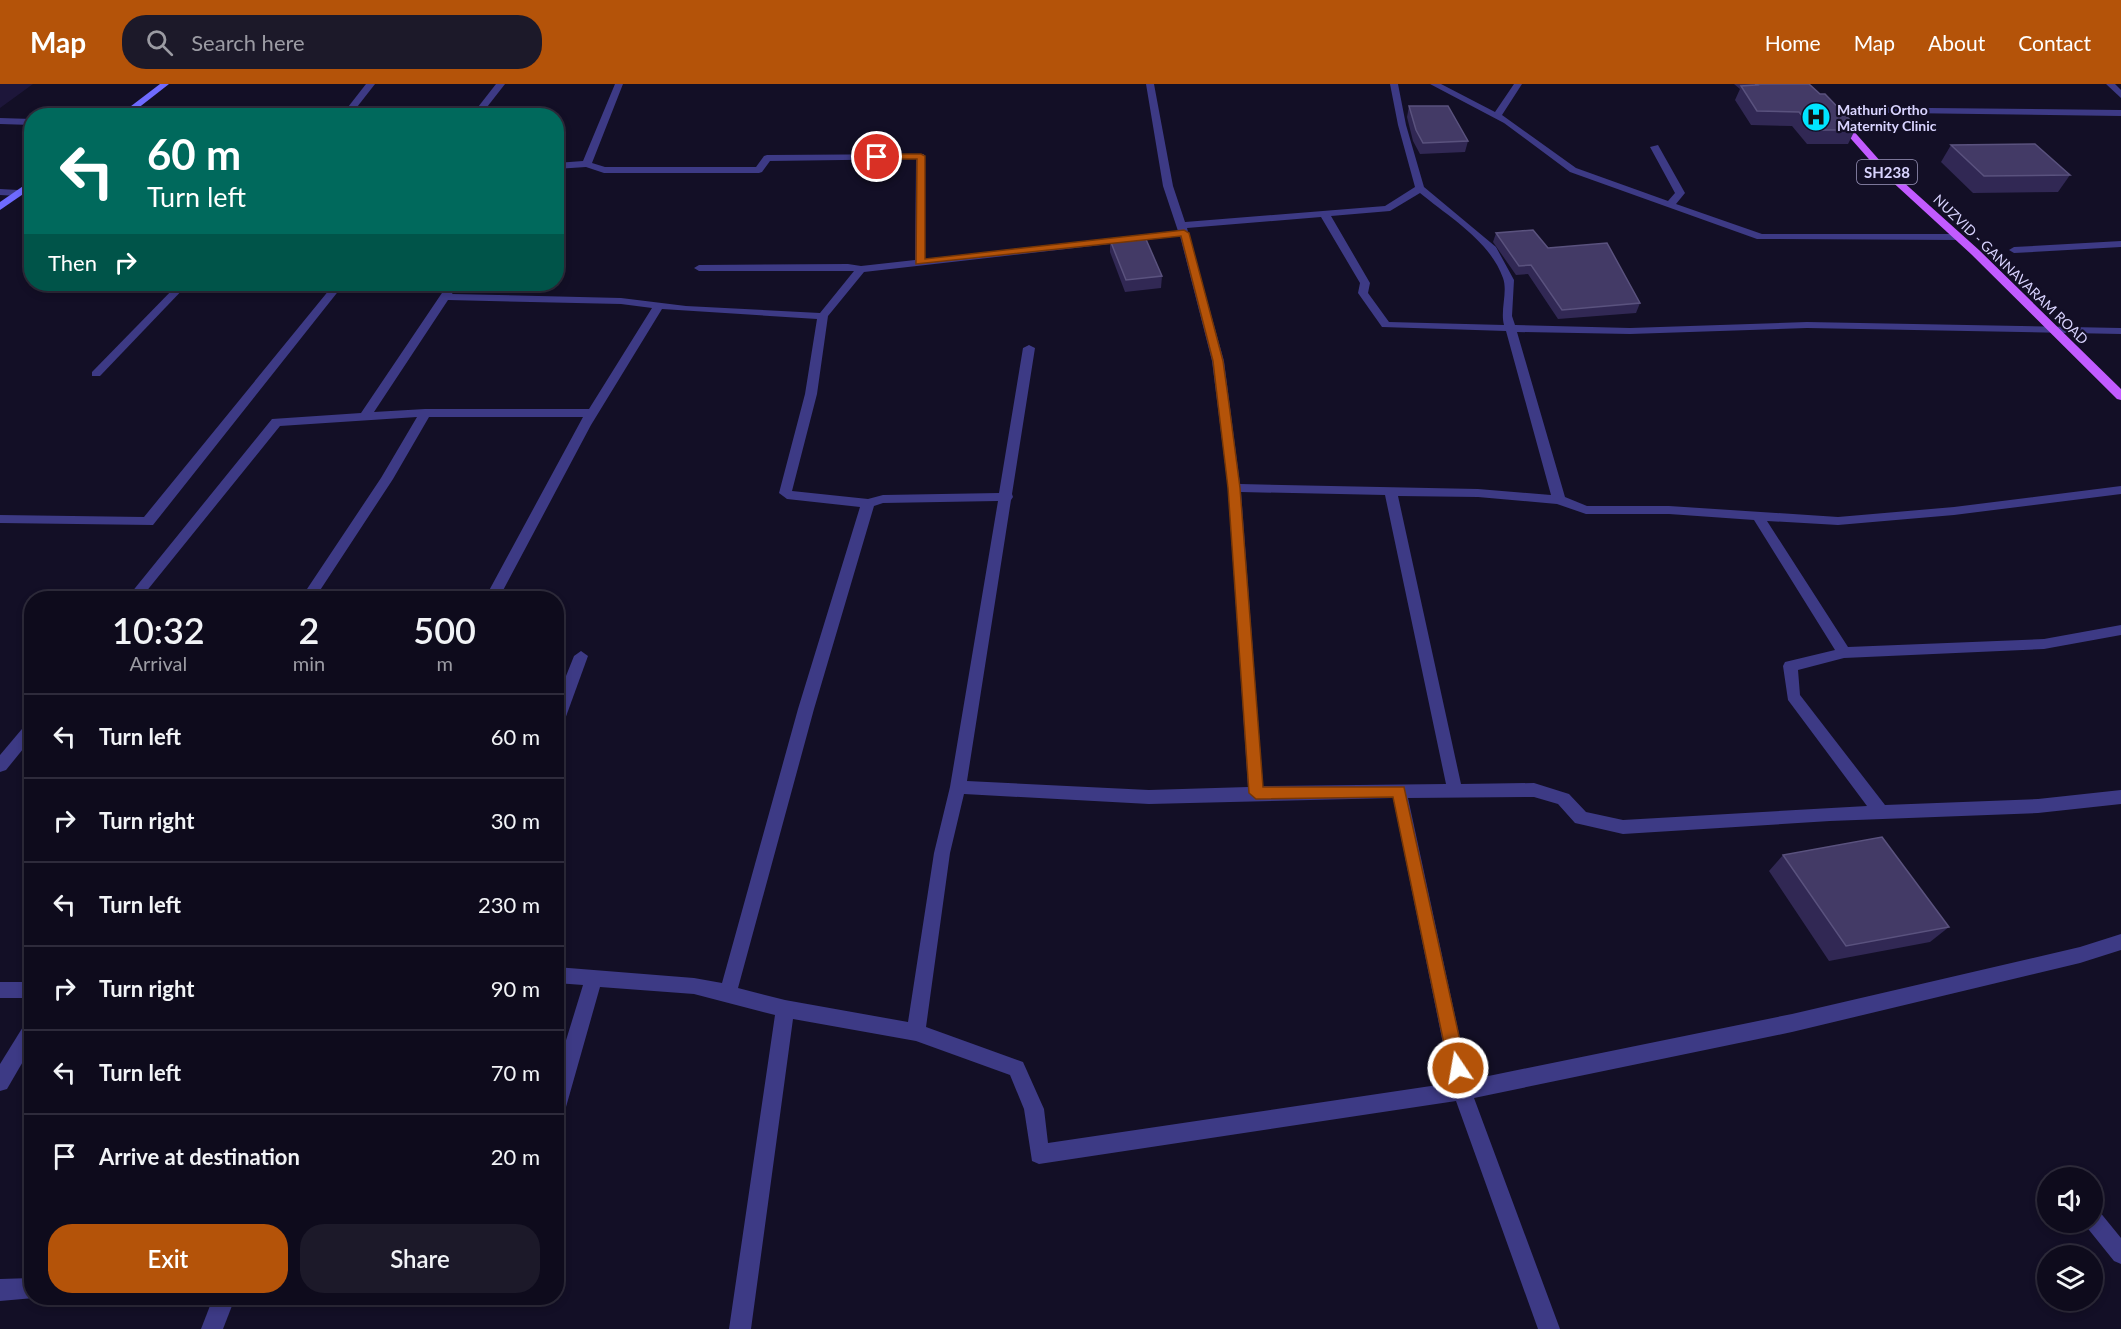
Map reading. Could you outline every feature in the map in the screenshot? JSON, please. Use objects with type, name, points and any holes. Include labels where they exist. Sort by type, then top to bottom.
[{"type":"main road","name":"NUZVID - GANNAVARAM ROAD","points":[[1823,102],[1878,164],[1959,237],[2121,396]]},
{"type":"street","points":[[133,108],[165,84]]},
{"type":"street","points":[[352,108],[371,84]]},
{"type":"street","points":[[482,108],[501,84]]},
{"type":"street","points":[[587,164],[619,84]]},
{"type":"street","points":[[1150,84],[1168,186],[1183,229],[1218,361],[1234,488],[1256,793]]},
{"type":"street","points":[[1394,84],[1402,125],[1420,188],[1491,247],[1509,280],[1507,316],[1559,500]]},
{"type":"street","points":[[1434,84],[1497,116],[1573,171],[1761,237],[1959,237]]},
{"type":"street","points":[[1497,116],[1518,84]]},
{"type":"street","points":[[2110,84],[2121,95]]},
{"type":"street","points":[[1831,110],[2121,113]]},
{"type":"street","points":[[0,121],[24,122]]},
{"type":"street","points":[[1655,147],[1680,193],[1670,205]]},
{"type":"street","points":[[564,165],[587,164],[604,171],[759,170],[767,158],[921,156],[920,262]]},
{"type":"street","points":[[699,268],[848,267],[861,269],[1183,229],[1387,209],[1420,188]]},
{"type":"street","points":[[0,207],[24,189]]},
{"type":"street","points":[[0,192],[18,193]]},
{"type":"street","points":[[1326,215],[1365,284],[1363,293],[1386,325],[1630,331],[1807,325],[2121,331]]},
{"type":"street","points":[[2014,250],[2121,244]]},
{"type":"street","points":[[861,269],[824,316],[811,394],[785,493],[868,503],[883,499],[1007,497]]},
{"type":"street","points":[[96,374],[176,291]]},
{"type":"street","points":[[0,519],[148,522],[333,291]]},
{"type":"street","points":[[366,415],[448,291]]},
{"type":"street","points":[[444,297],[621,301],[686,309],[824,316]]},
{"type":"street","points":[[496,591],[614,375],[660,305]]},
{"type":"street","points":[[916,1032],[942,853],[958,787],[1007,497],[1029,348]]},
{"type":"street","points":[[140,591],[276,422],[425,413],[591,412],[570,453]]},
{"type":"street","points":[[313,591],[387,479],[425,413]]},
{"type":"street","points":[[1234,488],[1478,493],[1559,500],[1586,510],[1669,510],[1759,518],[1838,521],[1954,511],[2121,490]]},
{"type":"street","points":[[1391,493],[1455,790]]},
{"type":"street","points":[[728,993],[806,709],[868,503]]},
{"type":"street","points":[[1759,518],[1845,653]]},
{"type":"street","points":[[1881,812],[1793,696],[1790,666],[1845,653],[2044,644],[2121,630]]},
{"type":"street","points":[[564,701],[581,656]]},
{"type":"street","points":[[0,766],[24,737]]},
{"type":"street","points":[[958,787],[1149,797],[1256,793],[1534,790],[1563,799],[1581,818],[1623,827],[1881,812],[2038,806],[2121,797]]},
{"type":"street","points":[[1399,791],[1462,1091],[1549,1329]]},
{"type":"street","points":[[564,976],[694,986],[785,1009],[916,1032],[1016,1068],[1034,1108],[1039,1154],[1462,1091],[1792,1023],[2080,955],[2121,942]]},
{"type":"street","points":[[564,1080],[594,978]]},
{"type":"street","points":[[0,990],[24,990]]},
{"type":"street","points":[[740,1329],[785,1009]]},
{"type":"street","points":[[0,1082],[24,1042]]},
{"type":"street","points":[[2103,1232],[2121,1254]]},
{"type":"street","points":[[0,1290],[24,1288]]},
{"type":"street","points":[[212,1329],[221,1305]]},
{"type":"building","points":[[1755,84],[1809,84],[1820,94],[1825,94],[1850,120],[1846,120],[1855,130],[1814,130],[1799,112],[1757,111],[1741,86],[1757,85]]},
{"type":"building","points":[[1409,106],[1448,106],[1468,141],[1423,143],[1416,130]]},
{"type":"building","points":[[2035,144],[2070,175],[1984,176],[1951,145]]},
{"type":"building","points":[[1533,230],[1548,248],[1607,243],[1640,303],[1562,310],[1531,265],[1519,266],[1496,233]]},
{"type":"building","points":[[1145,237],[1162,276],[1126,280],[1110,240]]},
{"type":"building","points":[[1882,837],[1949,927],[1846,946],[1783,855]]},
{"type":"place","name":"Mathuri Ortho Maternity Clinic","points":[[1816,117]]},
{"type":"route","points":[[877,157],[921,156],[920,262],[1184,233],[1218,361],[1224,404],[1234,488],[1256,793],[1399,791],[1458,1068]]}]
